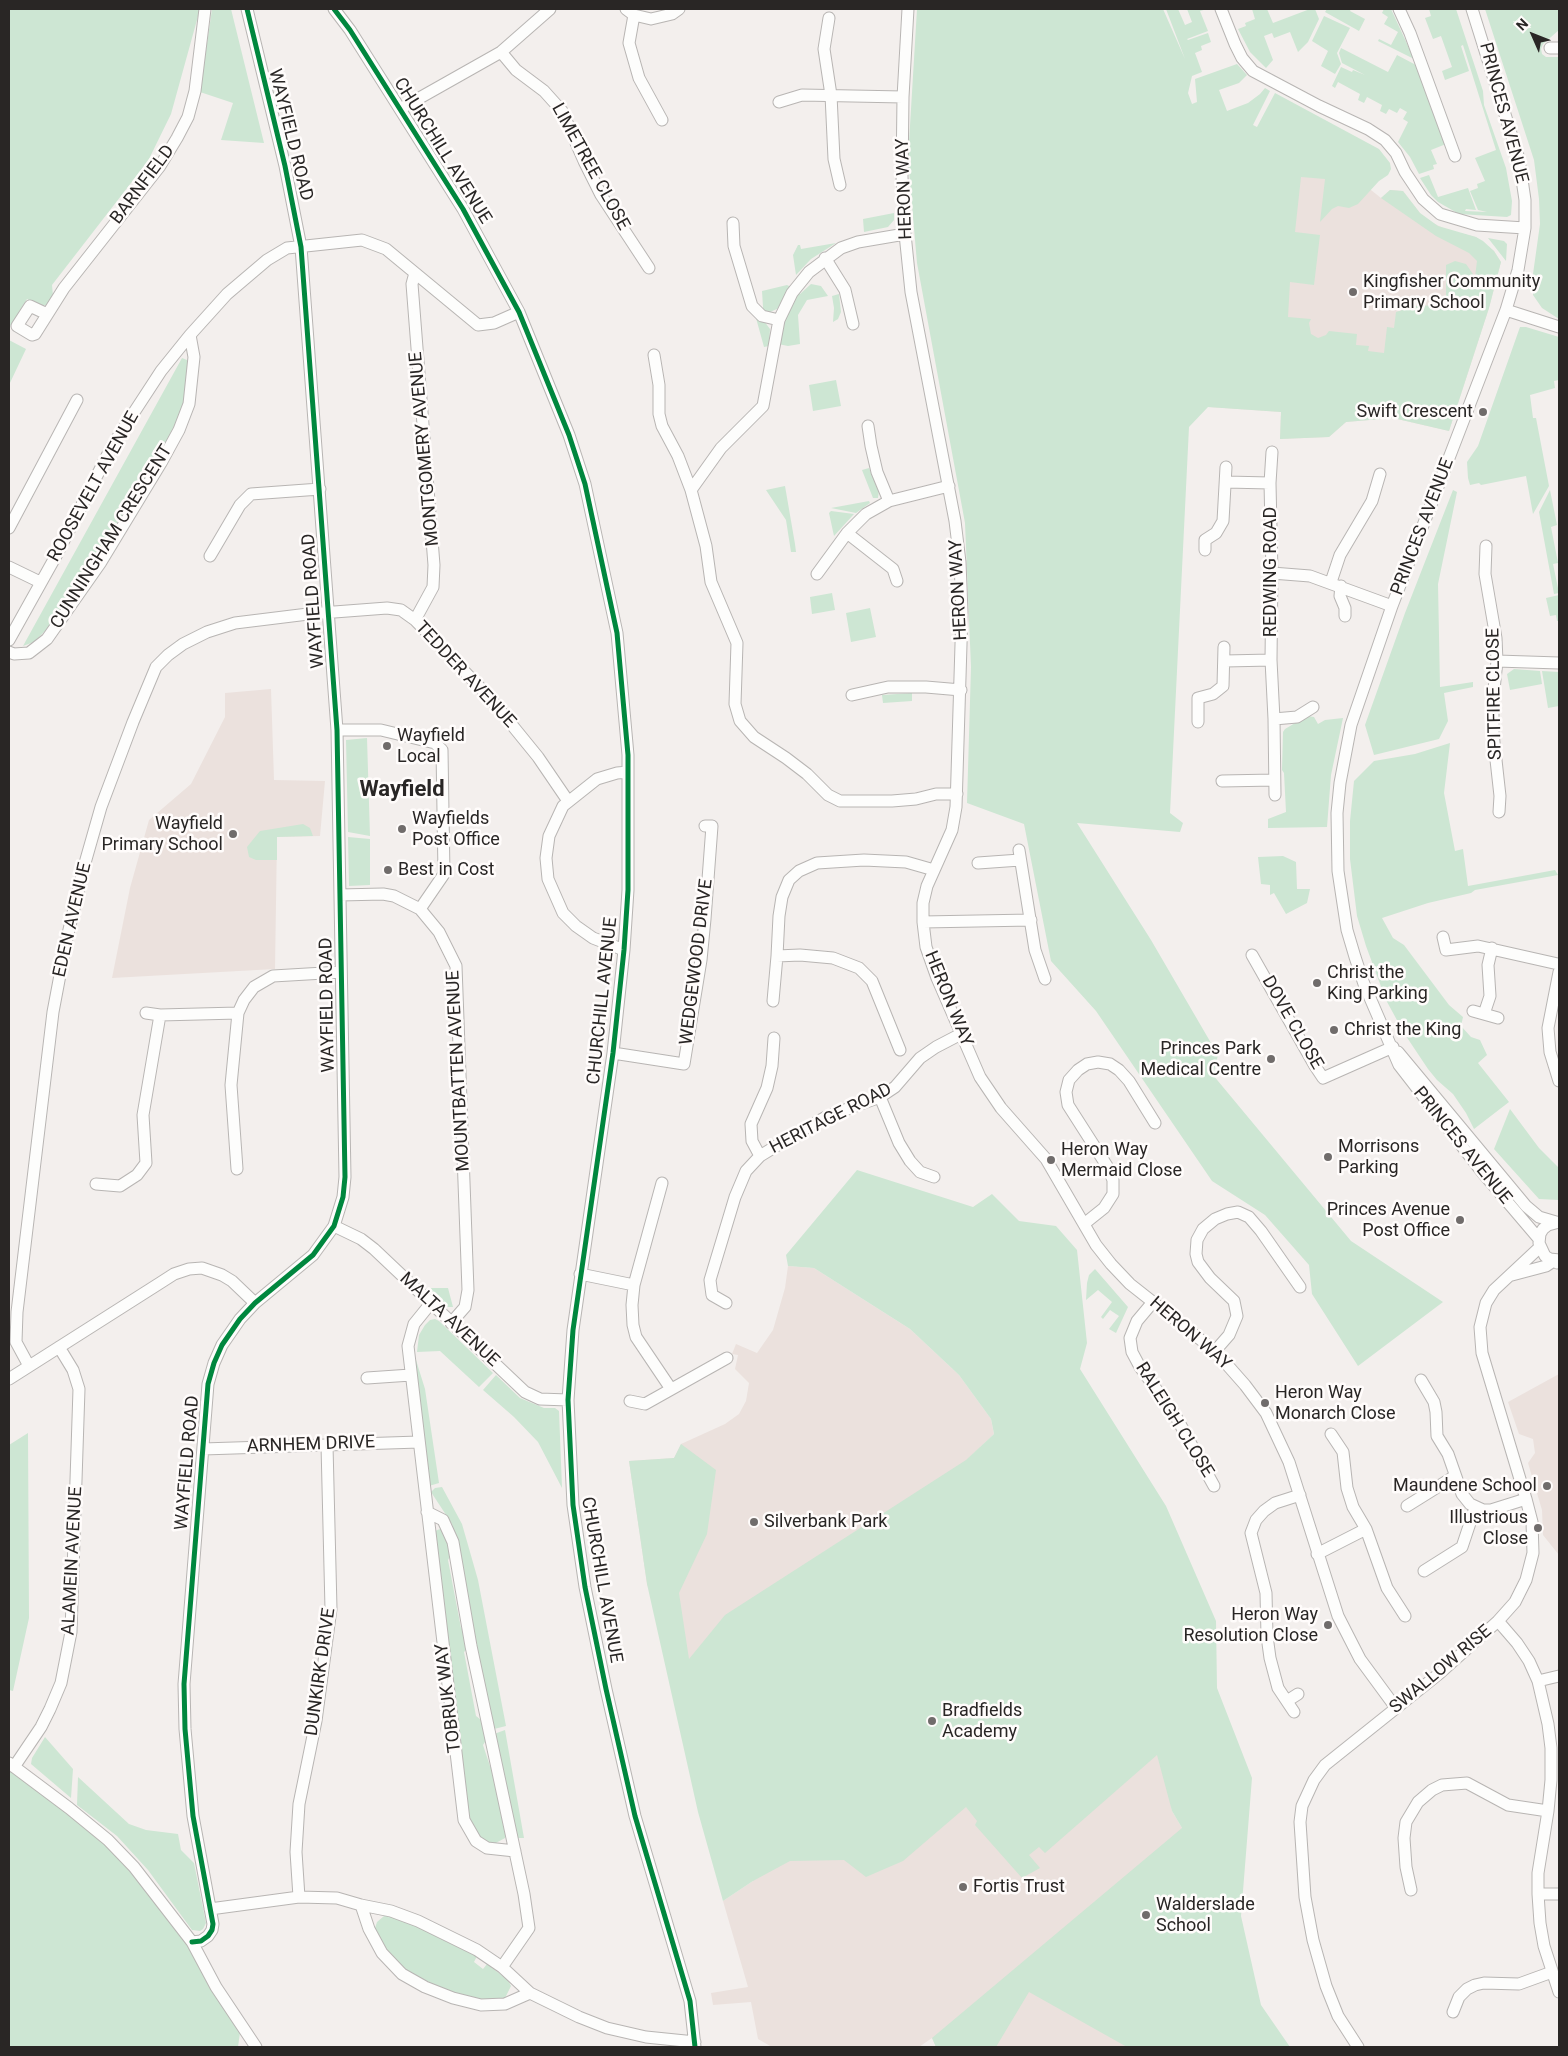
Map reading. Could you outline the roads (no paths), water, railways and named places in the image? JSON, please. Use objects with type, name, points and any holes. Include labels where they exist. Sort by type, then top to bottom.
[{"type":"street","name":"BARNFIELD","points":[[46,314],[77,270],[160,166],[188,117],[195,91],[205,9]]},
{"type":"street","name":"WAYFIELD ROAD","points":[[192,1942],[201,1941],[212,1930],[213,1924],[193,1816],[185,1729],[186,1651],[208,1384],[214,1363],[228,1335],[254,1303],[313,1255],[334,1226],[343,1197],[345,1177],[337,730],[301,247],[285,166],[246,9]]},
{"type":"street","name":"CHURCHILL AVENUE","points":[[334,9],[467,216],[518,312],[569,435],[586,484],[617,633],[624,700],[628,772],[628,881],[624,950],[614,1053],[573,1330],[568,1400],[573,1505],[592,1622],[635,1816],[690,2000],[695,2044]]},
{"type":"street","points":[[662,120],[639,78],[629,43],[630,12],[651,19],[672,14],[679,9]]},
{"type":"street","name":"HERON WAY","points":[[908,9],[903,97],[902,177],[905,234],[911,292],[957,539],[961,584],[962,635],[957,794],[952,830],[927,886],[923,903],[926,947],[980,1077],[1000,1108],[1046,1159],[1096,1246],[1130,1284],[1215,1350],[1266,1413],[1286,1452],[1338,1616],[1360,1659],[1396,1708]]},
{"type":"street","points":[[1221,9],[1242,58],[1253,71],[1319,106],[1368,129],[1385,140],[1396,153],[1405,172],[1423,199],[1440,214],[1477,226],[1525,228]]},
{"type":"street","points":[[1399,9],[1410,32],[1455,156]]},
{"type":"street","name":"PRINCES AVENUE","points":[[1472,9],[1520,166],[1525,200],[1525,228],[1518,270],[1506,310],[1392,606],[1351,725],[1340,783],[1337,842],[1338,871],[1348,930],[1364,984],[1393,1047],[1399,1065],[1539,1243],[1545,1256],[1558,1262]]},
{"type":"street","points":[[400,109],[501,52],[545,10]]},
{"type":"street","points":[[830,18],[824,49],[831,95],[834,159],[840,185]]},
{"type":"street","name":"LIMETREE CLOSE","points":[[501,52],[516,70],[544,90],[562,111],[584,161],[602,195],[649,268]]},
{"type":"street","points":[[778,102],[802,95],[903,97]]},
{"type":"street","points":[[732,223],[734,246],[752,306],[762,316],[780,320]]},
{"type":"street","points":[[690,490],[721,448],[763,406],[780,320],[796,288],[809,272],[825,258],[841,248],[858,242],[905,234]]},
{"type":"street","name":"ROOSEVELT AVENUE","points":[[9,640],[57,554],[112,446],[161,371],[227,294],[267,260],[288,248],[362,240],[386,250],[478,325],[494,323],[518,312]]},
{"type":"street","points":[[825,258],[845,290],[852,324]]},
{"type":"street","name":"MONTGOMERY AVENUE","points":[[415,273],[412,284],[434,566],[433,587],[415,620]]},
{"type":"street","points":[[1506,310],[1559,327]]},
{"type":"street","name":"CUNNINGHAM CRESCENT","points":[[9,652],[14,654],[29,652],[47,639],[100,562],[161,464],[179,430],[189,404],[194,357],[190,335]]},
{"type":"street","points":[[654,355],[659,414],[662,426],[678,456],[690,490],[706,546],[711,582],[737,644],[735,704],[740,721],[754,738],[804,771],[828,795],[840,801],[892,801],[916,799],[936,794],[957,794]]},
{"type":"street","points":[[9,528],[77,400]]},
{"type":"street","points":[[868,426],[877,472],[890,502]]},
{"type":"street","name":"REDWING ROAD","points":[[1272,452],[1270,483],[1271,660],[1275,796]]},
{"type":"street","points":[[1205,550],[1206,540],[1216,533],[1223,521],[1226,467]]},
{"type":"street","points":[[1345,616],[1336,584],[1340,555],[1372,501],[1380,474]]},
{"type":"street","name":"REDWING ROAD","points":[[1226,482],[1270,483]]},
{"type":"street","points":[[817,574],[847,533],[866,514],[890,502],[948,486]]},
{"type":"street","points":[[210,556],[222,548],[240,505],[250,494],[320,489]]},
{"type":"street","points":[[847,533],[893,569],[897,581]]},
{"type":"street","name":"SPITFIRE CLOSE","points":[[1486,546],[1485,574],[1496,638],[1497,661],[1493,733],[1500,796],[1499,812]]},
{"type":"street","points":[[9,568],[40,582]]},
{"type":"street","points":[[1272,572],[1310,576],[1392,606]]},
{"type":"street","name":"TEDDER AVENUE","points":[[329,612],[387,608],[401,610],[415,620],[498,707],[538,757],[568,801]]},
{"type":"street","name":"EDEN AVENUE","points":[[29,1366],[19,1349],[16,1333],[53,1012],[67,938],[85,863],[101,807],[133,722],[156,667],[183,644],[207,632],[235,623],[329,612]]},
{"type":"street","points":[[1198,722],[1198,698],[1213,694],[1222,686],[1225,661],[1224,647]]},
{"type":"street","name":"REDWING ROAD","points":[[1225,661],[1271,660]]},
{"type":"street","points":[[1497,661],[1559,663]]},
{"type":"street","points":[[852,695],[888,687],[960,690]]},
{"type":"street","points":[[1274,719],[1297,716],[1313,707]]},
{"type":"street","points":[[337,730],[381,730],[435,743],[442,750],[444,874],[420,909]]},
{"type":"street","points":[[624,950],[593,938],[576,926],[563,913],[548,880],[546,858],[549,836],[563,806],[597,779],[628,772]]},
{"type":"street","points":[[1222,781],[1274,780]]},
{"type":"street","name":"WEDGEWOOD DRIVE","points":[[614,1053],[684,1064],[701,960],[705,919],[712,826],[704,826]]},
{"type":"street","points":[[978,863],[1019,855],[1031,920],[1034,950],[1045,979]]},
{"type":"street","points":[[773,1001],[778,916],[782,897],[789,880],[799,871],[817,863],[864,860],[906,862],[934,870]]},
{"type":"street","name":"MOUNTBATTEN AVENUE","points":[[340,895],[383,894],[394,896],[420,909],[439,932],[456,966],[468,1290],[465,1307],[451,1322]]},
{"type":"street","points":[[923,922],[1031,920]]},
{"type":"street","points":[[1443,938],[1446,950],[1471,945],[1492,948],[1559,967],[1554,1016],[1548,1028],[1552,1064],[1559,1081]]},
{"type":"street","points":[[1484,1014],[1490,996],[1488,965],[1492,948]]},
{"type":"street","points":[[777,956],[800,955],[833,958],[859,968],[872,980],[900,1050]]},
{"type":"street","name":"DOVE CLOSE","points":[[1252,955],[1323,1078],[1393,1047]]},
{"type":"street","points":[[237,1169],[231,1085],[238,1013],[244,1000],[254,987],[273,976],[341,972]]},
{"type":"street","points":[[1473,1011],[1498,1018]]},
{"type":"street","points":[[146,1013],[160,1015],[238,1013]]},
{"type":"street","points":[[96,1184],[120,1186],[137,1175],[146,1163],[143,1115],[160,1015]]},
{"type":"street","name":"HERITAGE ROAD","points":[[726,1303],[712,1295],[710,1280],[735,1197],[746,1171],[760,1156],[826,1117],[880,1097],[895,1087],[920,1058],[961,1034]]},
{"type":"street","points":[[760,1156],[752,1141],[751,1124],[767,1088],[772,1066],[774,1038]]},
{"type":"street","name":"PRINCES AVENUE","points":[[1393,1047],[1418,1074],[1526,1206],[1537,1216],[1558,1222]]},
{"type":"street","points":[[1084,1224],[1104,1208],[1113,1194],[1113,1180],[1107,1166],[1068,1105],[1066,1092],[1070,1080],[1078,1070],[1088,1064],[1098,1062],[1110,1064],[1119,1070],[1129,1081],[1155,1123]]},
{"type":"street","points":[[880,1097],[899,1143],[910,1161],[920,1172],[934,1177]]},
{"type":"street","points":[[662,1183],[634,1285],[632,1305],[636,1337],[671,1389]]},
{"type":"street","points":[[1215,1350],[1229,1335],[1235,1325],[1237,1316],[1234,1301],[1210,1278],[1198,1262],[1196,1254],[1197,1240],[1203,1229],[1214,1219],[1238,1212],[1249,1217],[1300,1287]]},
{"type":"street","name":"PRINCES AVENUE","points":[[1539,1243],[1543,1229],[1558,1222]]},
{"type":"street","name":"MALTA AVENUE","points":[[334,1226],[361,1239],[374,1249],[532,1397],[549,1401],[568,1400]]},
{"type":"street","name":"SWALLOW RISE","points":[[1358,2047],[1338,2016],[1326,1986],[1313,1940],[1305,1897],[1300,1822],[1302,1806],[1314,1780],[1325,1766],[1447,1667],[1498,1621],[1519,1595],[1530,1567],[1533,1537],[1526,1499],[1485,1361],[1480,1338],[1481,1317],[1486,1303],[1497,1286],[1511,1276],[1539,1243]]},
{"type":"street","name":"SWALLOW RISE","points":[[1511,1276],[1558,1262]]},
{"type":"street","points":[[9,1379],[174,1274],[189,1269],[202,1268],[222,1275],[232,1281],[254,1303]]},
{"type":"street","points":[[580,1274],[634,1285]]},
{"type":"street","name":"RALEIGH CLOSE","points":[[1153,1302],[1137,1321],[1130,1338],[1132,1352],[1140,1367],[1175,1415],[1214,1486]]},
{"type":"street","name":"TOBRUK WAY","points":[[431,1303],[414,1324],[408,1346],[464,1820],[476,1841],[487,1848],[515,1851]]},
{"type":"street","name":"ALAMEIN AVENUE","points":[[12,1765],[41,1727],[50,1709],[60,1683],[71,1632],[79,1390],[73,1370],[59,1347]]},
{"type":"street","points":[[630,1401],[645,1404],[728,1358]]},
{"type":"street","points":[[367,1378],[411,1374]]},
{"type":"street","points":[[1421,1380],[1434,1402],[1437,1436],[1448,1454],[1462,1494],[1476,1508],[1491,1510],[1526,1499]]},
{"type":"street","points":[[1332,1434],[1343,1452],[1347,1488],[1353,1507],[1366,1530],[1387,1588],[1405,1616]]},
{"type":"street","name":"ARNHEM DRIVE","points":[[203,1449],[419,1442]]},
{"type":"street","name":"DUNKIRK DRIVE","points":[[299,1897],[296,1852],[299,1804],[316,1722],[331,1609],[327,1445]]},
{"type":"street","points":[[1407,1506],[1455,1476]]},
{"type":"street","points":[[1294,1712],[1278,1688],[1270,1658],[1267,1636],[1266,1594],[1251,1533],[1256,1520],[1264,1511],[1275,1503],[1300,1495]]},
{"type":"street","points":[[1424,1570],[1462,1547],[1476,1508]]},
{"type":"street","name":"TOBRUK WAY","points":[[427,1512],[443,1520],[453,1542],[472,1646],[524,1894],[529,1928],[502,1967]]},
{"type":"street","points":[[1317,1554],[1366,1530]]},
{"type":"street","points":[[1498,1621],[1517,1643],[1529,1661],[1538,1681],[1548,1724],[1551,1748],[1548,1811],[1538,1873],[1538,1894],[1540,1923],[1559,1992]]},
{"type":"street","points":[[1538,1681],[1559,1676]]},
{"type":"street","points":[[1287,1701],[1298,1694]]},
{"type":"street","points":[[12,1765],[69,1808],[118,1850],[134,1867],[192,1942],[216,1987],[256,2047]]},
{"type":"street","points":[[1411,1890],[1406,1867],[1404,1838],[1406,1822],[1418,1802],[1432,1790],[1448,1784],[1467,1783],[1508,1805],[1548,1811]]},
{"type":"street","points":[[1538,1894],[1559,1894]]},
{"type":"street","points":[[210,1909],[299,1897],[337,1898],[391,1911],[418,1921],[477,1950],[502,1967],[530,1992],[555,2006],[608,2028],[646,2037],[695,2044]]},
{"type":"street","points":[[361,1905],[369,1930],[382,1953],[402,1974],[425,1987],[453,1998],[480,2005],[505,2004],[530,1992]]},
{"type":"street","points":[[1453,2012],[1459,1997],[1467,1989],[1475,1985],[1484,1983],[1519,1984],[1552,1972]]},
{"type":"place","name":"Kingfisher Community Primary School","points":[[1353,292]]},
{"type":"place","name":"Swift Crescent","points":[[1483,412]]},
{"type":"place","name":"Wayfield Local","points":[[387,746]]},
{"type":"place","name":"Wayfields Post Office","points":[[402,829]]},
{"type":"place","name":"Wayfield Primary School","points":[[233,834]]},
{"type":"place","name":"Best in Cost","points":[[388,870]]},
{"type":"place","name":"Christ the King Parking","points":[[1317,983]]},
{"type":"place","name":"Christ the King","points":[[1334,1030]]},
{"type":"place","name":"Princes Park Medical Centre","points":[[1271,1059]]},
{"type":"place","name":"Morrisons Parking","points":[[1328,1157]]},
{"type":"place","name":"Heron Way Mermaid Close","points":[[1051,1160]]},
{"type":"place","name":"Princes Avenue Post Office","points":[[1460,1220]]},
{"type":"place","name":"Heron Way Monarch Close","points":[[1265,1403]]},
{"type":"place","name":"Maundene School","points":[[1547,1486]]},
{"type":"place","name":"Silverbank Park","points":[[754,1522]]},
{"type":"place","name":"Illustrious Close","points":[[1538,1528]]},
{"type":"place","name":"Heron Way Resolution Close","points":[[1328,1625]]},
{"type":"place","name":"Bradfields Academy","points":[[932,1721]]},
{"type":"place","name":"Fortis Trust","points":[[963,1887]]},
{"type":"place","name":"Walderslade School","points":[[1146,1915]]},
{"type":"district","name":"Wayfield","points":[[402,790]]}]
